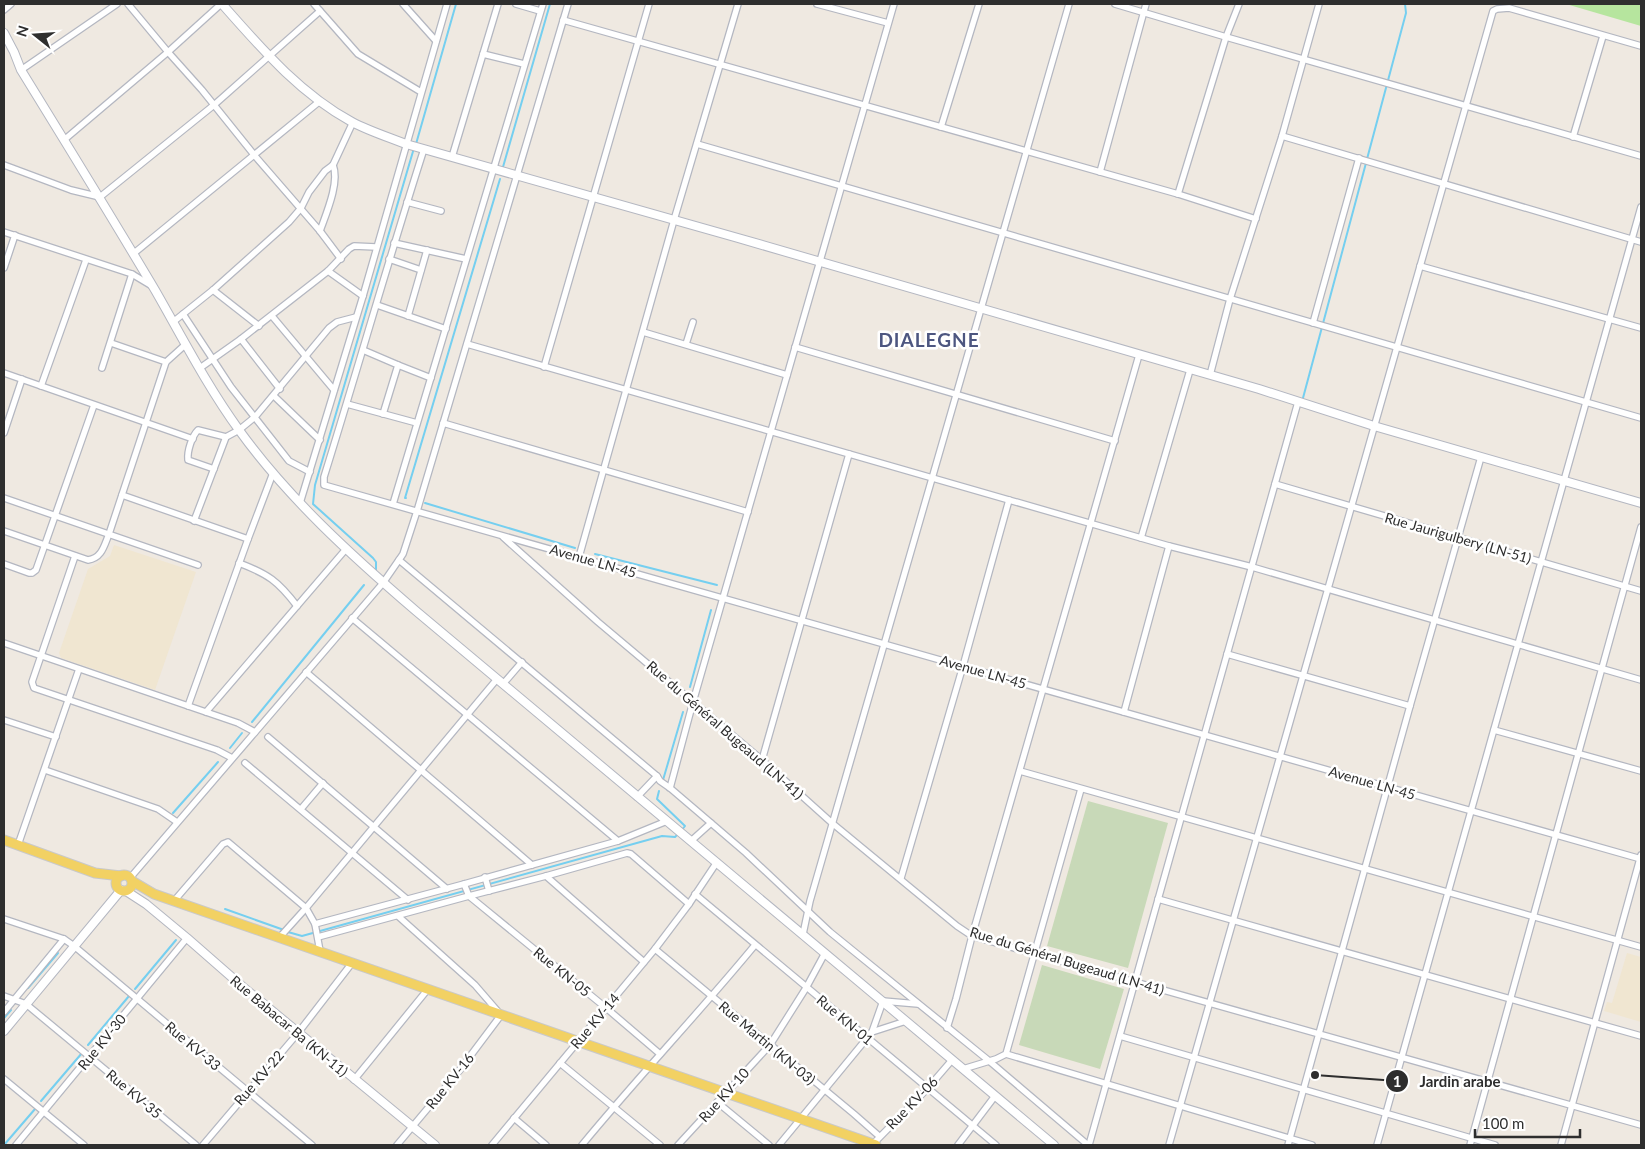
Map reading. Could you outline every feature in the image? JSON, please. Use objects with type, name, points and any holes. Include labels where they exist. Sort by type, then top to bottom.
[{"type":"main road","points":[[4,840],[95,873],[123,890],[154,894]]},
{"type":"main road","points":[[95,873],[128,878],[154,894],[281,936],[649,1068],[875,1143]]},
{"type":"main road","points":[[123,890],[132,886],[128,878]]},
{"type":"main road","points":[[123,890],[117,881],[128,878]]},
{"type":"street","points":[[4,10],[11,4]]},
{"type":"street","points":[[21,70],[117,4]]},
{"type":"street","points":[[128,4],[341,258]]},
{"type":"street","points":[[64,140],[168,52],[221,4],[269,57],[292,79],[320,101],[353,122],[422,149],[1210,375],[1374,426],[1641,503]]},
{"type":"street","points":[[314,4],[358,54],[421,92]]},
{"type":"street","points":[[403,4],[436,41]]},
{"type":"street","points":[[300,503],[408,144],[447,4]]},
{"type":"street","points":[[452,157],[498,4]]},
{"type":"street","points":[[516,4],[540,11]]},
{"type":"street","points":[[393,504],[543,4]]},
{"type":"street","points":[[128,878],[383,583],[399,560],[417,511],[568,4]]},
{"type":"street","points":[[544,366],[649,4]]},
{"type":"street","points":[[579,557],[674,220],[738,4]]},
{"type":"street","points":[[817,4],[888,23]]},
{"type":"street","points":[[670,788],[693,702],[894,4]]},
{"type":"street","points":[[941,127],[978,4]]},
{"type":"street","points":[[803,934],[807,910],[1069,4]]},
{"type":"street","points":[[1115,4],[1641,156]]},
{"type":"street","points":[[1100,172],[1146,4]]},
{"type":"street","points":[[1178,194],[1226,37],[1239,4]]},
{"type":"street","points":[[1210,375],[1230,299],[1282,136],[1319,4]]},
{"type":"street","points":[[1169,1145],[1493,11],[1509,8],[1641,46]]},
{"type":"street","points":[[100,197],[214,105],[320,11]]},
{"type":"street","points":[[563,20],[1178,194],[1256,219]]},
{"type":"street","points":[[4,33],[21,70],[100,197],[200,368],[239,430],[300,503],[383,583],[1054,1145]]},
{"type":"street","points":[[1573,137],[1603,36]]},
{"type":"street","points":[[483,54],[524,64]]},
{"type":"street","points":[[133,254],[320,101]]},
{"type":"street","points":[[173,322],[213,290],[289,222],[301,208],[309,192],[325,171],[333,166],[353,122]]},
{"type":"street","points":[[1282,136],[1641,242]]},
{"type":"street","points":[[697,144],[1641,418]]},
{"type":"street","points":[[417,423],[347,404],[422,149]]},
{"type":"street","points":[[1314,323],[1358,158]]},
{"type":"street","points":[[4,165],[71,190],[100,197]]},
{"type":"street","points":[[320,231],[330,203],[336,175],[333,166]]},
{"type":"street","points":[[407,202],[441,211]]},
{"type":"street","points":[[1377,1145],[1641,207]]},
{"type":"street","points":[[4,232],[132,274],[152,286]]},
{"type":"street","points":[[4,268],[15,235]]},
{"type":"street","points":[[394,243],[466,258]]},
{"type":"street","points":[[200,368],[272,316],[328,271],[349,248],[354,246],[376,246]]},
{"type":"street","points":[[408,316],[427,250]]},
{"type":"street","points":[[389,259],[421,270]]},
{"type":"street","points":[[41,386],[86,260]]},
{"type":"street","points":[[1420,266],[1641,328]]},
{"type":"street","points":[[328,271],[363,296]]},
{"type":"street","points":[[102,368],[132,274]]},
{"type":"street","points":[[213,290],[258,326]]},
{"type":"street","points":[[377,305],[446,329]]},
{"type":"street","points":[[183,314],[232,387],[289,461],[310,472]]},
{"type":"street","points":[[272,316],[334,390]]},
{"type":"street","points":[[194,520],[226,438],[255,417],[274,396],[305,355],[333,325],[342,320],[356,317]]},
{"type":"street","points":[[686,344],[693,322]]},
{"type":"street","points":[[643,332],[787,375]]},
{"type":"street","points":[[241,339],[280,388]]},
{"type":"street","points":[[111,343],[166,362]]},
{"type":"street","points":[[4,532],[88,560],[99,556],[109,534],[166,362],[186,344]]},
{"type":"street","points":[[466,344],[1169,546],[1252,567],[1641,680]]},
{"type":"street","points":[[795,347],[1115,440]]},
{"type":"street","points":[[363,350],[431,378]]},
{"type":"street","points":[[947,1028],[1140,355]]},
{"type":"street","points":[[383,414],[398,364]]},
{"type":"street","points":[[1141,538],[1190,370]]},
{"type":"street","points":[[4,373],[193,439]]},
{"type":"street","points":[[4,433],[22,379]]},
{"type":"street","points":[[274,396],[320,440]]},
{"type":"street","points":[[399,560],[657,776],[660,781],[711,823],[830,932],[988,1060],[1088,1145],[1298,402]]},
{"type":"street","name":"Avenue LN-45","points":[[347,404],[324,477],[324,485],[1471,811],[1641,857]]},
{"type":"street","points":[[4,564],[32,573],[36,570],[94,405]]},
{"type":"street","points":[[443,423],[748,512]]},
{"type":"street","points":[[214,469],[188,460],[187,456],[193,439],[198,430],[226,438]]},
{"type":"street","points":[[762,760],[849,454]]},
{"type":"street","points":[[1288,1145],[1481,457]]},
{"type":"street","points":[[188,706],[273,473]]},
{"type":"street","name":"Rue Jaurigulbery (LN-51)","points":[[1275,484],[1641,591]]},
{"type":"street","points":[[122,495],[248,539]]},
{"type":"street","points":[[4,498],[198,565]]},
{"type":"street","points":[[901,878],[1009,500]]},
{"type":"street","points":[[1471,1142],[1641,527]]},
{"type":"street","name":"Rue du Général Bugeaud (LN-41)","points":[[502,535],[598,622],[762,760],[832,823],[957,926],[972,936],[1641,1125]]},
{"type":"street","points":[[1124,712],[1169,546]]},
{"type":"street","points":[[206,712],[346,548]]},
{"type":"street","points":[[75,556],[32,686],[36,690],[217,750],[232,758]]},
{"type":"street","points":[[239,564],[270,577],[297,606]]},
{"type":"street","points":[[352,618],[618,840]]},
{"type":"street","points":[[4,643],[242,724],[255,732]]},
{"type":"street","points":[[1227,654],[1410,706]]},
{"type":"street","points":[[281,936],[467,715],[522,662]]},
{"type":"street","points":[[18,845],[79,670]]},
{"type":"street","points":[[306,672],[532,865]]},
{"type":"street","points":[[4,720],[56,737]]},
{"type":"street","points":[[1494,730],[1641,771]]},
{"type":"street","points":[[268,737],[447,889]]},
{"type":"street","points":[[245,763],[301,808],[408,900]]},
{"type":"street","points":[[44,770],[158,809],[177,822]]},
{"type":"street","points":[[1020,771],[1641,947]]},
{"type":"street","points":[[638,797],[657,776]]},
{"type":"street","points":[[301,808],[323,784]]},
{"type":"street","points":[[963,1070],[1006,1054],[1081,789]]},
{"type":"street","points":[[318,935],[398,916],[487,884],[532,865],[618,840],[667,821]]},
{"type":"street","points":[[691,841],[711,823]]},
{"type":"street","points":[[174,901],[223,844],[228,842],[306,908],[316,926],[320,951]]},
{"type":"street","points":[[316,926],[447,889],[466,890],[487,884],[546,876],[627,853],[631,854],[689,904]]},
{"type":"street","points":[[1561,1145],[1641,857]]},
{"type":"street","name":"Rue KV-14","points":[[492,1145],[655,949],[689,904],[717,862]]},
{"type":"street","points":[[546,876],[644,962]]},
{"type":"street","points":[[4,1031],[123,890],[146,904]]},
{"type":"street","name":"Rue KN-05","points":[[466,890],[660,1054]]},
{"type":"street","points":[[139,893],[146,904]]},
{"type":"street","name":"Rue KN-01","points":[[695,894],[996,1145]]},
{"type":"street","points":[[1158,899],[1641,1036]]},
{"type":"street","name":"Rue Babacar Ba (KN-11)","points":[[146,904],[298,1034],[435,1145]]},
{"type":"street","points":[[398,916],[475,985],[501,1016]]},
{"type":"street","name":"Rue KV-33","points":[[4,918],[64,939],[74,946],[312,1145]]},
{"type":"street","name":"Rue KV-30","points":[[16,1145],[187,938]]},
{"type":"street","points":[[4,1012],[64,939]]},
{"type":"street","points":[[582,1145],[756,945]]},
{"type":"street","name":"Rue Martin (KN-03)","points":[[655,949],[854,1114],[875,1143]]},
{"type":"street","name":"Rue KV-10","points":[[678,1145],[770,1045],[806,988],[825,953]]},
{"type":"street","name":"Rue KV-22","points":[[202,1145],[298,1034],[352,963]]},
{"type":"street","points":[[354,1080],[428,989]]},
{"type":"street","points":[[4,996],[26,1004]]},
{"type":"street","points":[[883,1001],[918,1004]]},
{"type":"street","points":[[780,1145],[867,1039],[872,1032],[883,1001]]},
{"type":"street","name":"Rue KV-35","points":[[26,1004],[196,1145]]},
{"type":"street","name":"Rue KV-16","points":[[397,1145],[459,1071],[501,1016]]},
{"type":"street","points":[[872,1032],[906,1021]]},
{"type":"street","points":[[1120,1036],[1386,1114],[1471,1142],[1495,1145]]},
{"type":"street","points":[[1006,1054],[1312,1145]]},
{"type":"street","name":"Rue KV-06","points":[[875,1143],[952,1060]]},
{"type":"street","points":[[560,1063],[660,1145]]},
{"type":"street","points":[[4,1079],[84,1145]]},
{"type":"street","points":[[958,1145],[995,1096]]},
{"type":"street","points":[[717,1102],[769,1145]]},
{"type":"street","points":[[514,1118],[546,1145]]},
{"type":"shaded area","points":[[114,545],[196,572],[155,690],[61,658],[59,653],[88,569],[110,556]]},
{"type":"shaded area","points":[[1627,953],[1641,957],[1641,1022],[1604,1011],[1607,1002],[1612,1003]]},
{"type":"green space","points":[[1566,4],[1641,4],[1641,26]]},
{"type":"green space","points":[[1088,801],[1168,823],[1128,968],[1047,946]]},
{"type":"green space","points":[[1042,965],[1124,989],[1100,1069],[1019,1045]]},
{"type":"waterway","points":[[416,144],[456,4]]},
{"type":"waterway","points":[[503,167],[550,4]]},
{"type":"waterway","points":[[1367,159],[1406,13],[1405,4]]},
{"type":"waterway","points":[[376,571],[376,562],[373,558],[313,504],[315,485],[414,148]]},
{"type":"waterway","points":[[1303,398],[1366,163]]},
{"type":"waterway","points":[[406,498],[500,179]]},
{"type":"waterway","points":[[425,503],[575,548]]},
{"type":"waterway","points":[[595,554],[717,585]]},
{"type":"waterway","points":[[252,722],[364,585]]},
{"type":"waterway","points":[[690,687],[711,610]]},
{"type":"waterway","points":[[663,780],[683,712]]},
{"type":"waterway","points":[[230,748],[242,733]]},
{"type":"waterway","points":[[173,813],[218,762]]},
{"type":"waterway","points":[[659,791],[657,799],[685,826],[681,831]]},
{"type":"waterway","points":[[288,932],[302,936],[662,836],[675,837],[678,834]]},
{"type":"waterway","points":[[225,909],[284,930]]},
{"type":"waterway","points":[[135,989],[176,940]]},
{"type":"waterway","points":[[28,988],[58,953]]},
{"type":"waterway","points":[[88,1045],[129,996]]},
{"type":"waterway","points":[[4,1018],[11,1010]]},
{"type":"waterway","points":[[41,1101],[82,1053]]},
{"type":"waterway","points":[[4,1145],[35,1109]]},
{"type":"place","name":"Jardin arabe","points":[[1315,1075]]},
{"type":"district","name":"DIALEGNE","points":[[929,340]]}]
